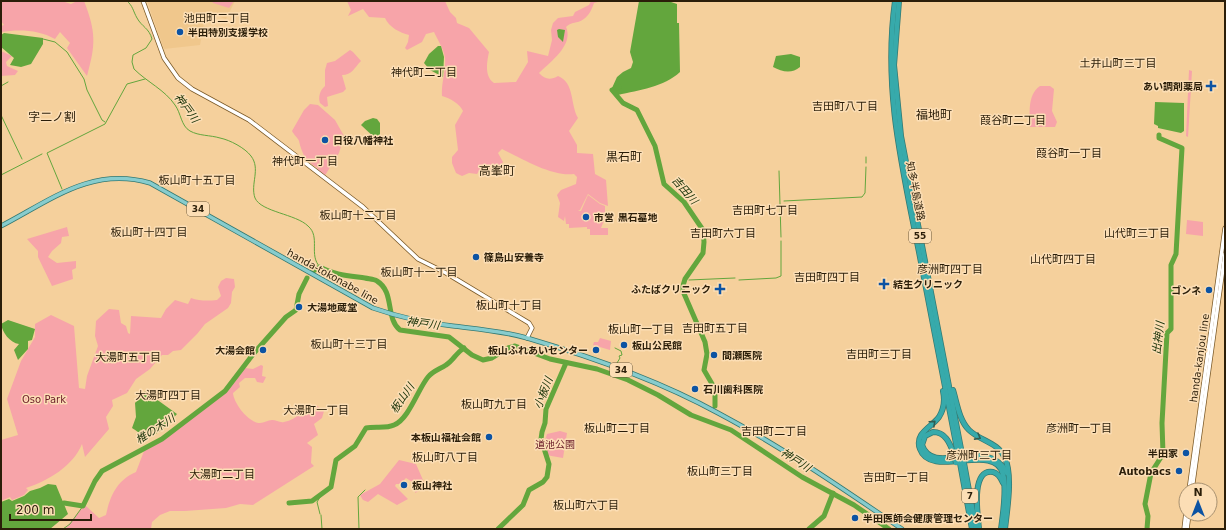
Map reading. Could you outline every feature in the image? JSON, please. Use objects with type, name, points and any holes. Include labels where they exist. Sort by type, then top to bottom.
[{"type":"highway","name":"知多半島道路","points":[[895,1],[890,64],[893,107],[902,167],[958,454]]},
{"type":"highway","name":"知多半島道路","points":[[899,1],[894,65],[897,106],[906,166],[946,366],[958,454]]},
{"type":"highway","points":[[936,342],[935,346],[944,396],[943,406],[939,417],[920,437],[920,450],[926,457],[937,461],[992,461],[1002,470],[1004,484],[1001,529]]},
{"type":"highway","points":[[946,366],[964,424],[972,433],[995,446],[1001,452],[1006,462],[1008,475],[1005,529]]},
{"type":"highway","points":[[960,463],[958,454],[940,433],[933,432],[925,436],[922,445],[925,451],[931,455],[942,458],[991,457],[1002,464],[1008,475]]},
{"type":"highway","name":"7","points":[[958,454],[977,529]]},
{"type":"highway","name":"7","points":[[960,463],[972,529]]},
{"type":"highway","points":[[977,529],[977,497],[980,480],[985,474],[993,472],[1000,476],[1004,484]]},
{"type":"main road","points":[[143,1],[164,58],[178,78],[192,89],[249,120],[363,207],[418,259],[446,273],[529,323],[532,328],[527,338]]},
{"type":"main road","name":"handa-tokonabe line","points":[[1,226],[90,182],[109,178],[137,180],[162,189],[322,281],[373,308],[395,315],[452,326],[501,332],[527,338],[641,377],[712,409],[803,463],[902,529]]},
{"type":"main road","name":"handa-kanjou line","points":[[1190,482],[1225,228]]},
{"type":"main road","name":"handa-kanjou line","points":[[1193,482],[1225,254]]},
{"type":"shaded area","name":"半田特別支援学校","points":[[147,1],[235,1],[226,19],[206,12],[200,45],[164,49]]},
{"type":"green space","points":[[1,1],[62,1],[71,4],[77,1],[84,1],[93,30],[92,55],[87,76],[67,48],[70,43],[60,32],[55,39],[29,31],[1,32],[1,26],[4,25],[1,21]]},
{"type":"green space","points":[[212,1],[234,1],[229,8],[213,3]]},
{"type":"green space","points":[[347,1],[445,1],[450,12],[456,18],[457,23],[469,28],[489,52],[487,73],[494,83],[516,82],[528,62],[527,51],[548,56],[552,40],[551,30],[553,23],[558,18],[573,16],[575,12],[589,5],[591,1],[601,1],[594,3],[590,12],[584,19],[566,27],[568,34],[564,47],[560,53],[539,73],[548,79],[558,76],[563,79],[570,89],[578,118],[569,131],[577,145],[577,153],[593,154],[595,174],[606,180],[608,206],[600,203],[588,194],[580,210],[578,211],[581,211],[588,195],[600,204],[605,206],[605,218],[601,228],[608,228],[608,235],[590,235],[590,229],[587,229],[587,227],[569,228],[569,224],[566,224],[565,216],[564,221],[558,217],[560,203],[557,195],[561,190],[576,184],[577,177],[574,174],[556,173],[547,170],[527,162],[502,149],[498,153],[503,162],[493,176],[479,171],[477,174],[469,173],[462,176],[456,173],[452,163],[452,157],[458,150],[455,125],[463,111],[460,106],[442,96],[445,58],[434,32],[426,34],[422,42],[407,50],[405,48],[409,35],[395,29],[385,18],[369,17],[363,9],[348,16],[351,10]]},
{"type":"green space","points":[[350,50],[361,61],[353,71],[342,75],[346,89],[343,92],[327,97],[328,106],[325,107],[320,103],[319,96],[325,86],[325,70],[327,63],[335,61]]},
{"type":"green space","points":[[1,51],[12,56],[6,62],[7,66],[18,71],[15,75],[1,76]]},
{"type":"green space","points":[[1189,70],[1192,71],[1188,137],[1186,136]]},
{"type":"green space","points":[[1040,86],[1050,86],[1054,89],[1052,111],[1057,122],[1055,127],[1030,127],[1031,99],[1033,94]]},
{"type":"green space","points":[[310,104],[318,105],[335,120],[344,136],[339,153],[324,177],[315,171],[318,168],[310,163],[305,157],[298,140],[292,131],[304,110]]},
{"type":"green space","points":[[1187,220],[1203,222],[1203,236],[1186,234]]},
{"type":"green space","points":[[67,227],[69,236],[62,237],[61,243],[48,257],[57,263],[76,261],[76,268],[72,270],[73,279],[52,286],[38,257],[38,251],[27,239]]},
{"type":"green space","name":"Oso Park","points":[[226,278],[234,279],[235,287],[232,292],[231,303],[228,308],[205,324],[181,350],[173,351],[168,355],[162,355],[150,369],[136,379],[127,393],[112,400],[113,406],[106,417],[109,429],[85,457],[82,444],[73,459],[59,472],[26,488],[28,490],[24,495],[12,500],[10,497],[1,501],[1,440],[18,435],[7,399],[21,361],[35,337],[35,324],[51,315],[74,326],[79,388],[85,389],[87,376],[98,346],[95,336],[96,321],[109,309],[119,310],[121,323],[126,326],[128,333],[130,334],[131,316],[161,318],[166,309],[175,300],[188,304],[191,298],[197,300],[217,300],[221,296],[218,287],[221,281]]},
{"type":"green space","points":[[600,338],[611,341],[610,350],[593,345],[594,342],[598,342]]},
{"type":"green space","points":[[261,365],[263,366],[262,376],[266,377],[263,383],[257,382],[255,378],[245,378],[239,383],[240,387],[233,393],[236,402],[251,420],[260,423],[272,420],[282,422],[289,421],[308,408],[316,405],[324,411],[322,418],[314,424],[318,435],[307,443],[312,447],[311,463],[314,466],[253,505],[240,504],[226,508],[170,511],[160,515],[152,522],[151,529],[65,529],[81,509],[86,506],[99,518],[106,515],[115,489],[124,479],[136,472],[144,451],[175,431],[225,392],[245,368],[253,369]]},
{"type":"green space","name":"道池公園","points":[[560,431],[567,433],[563,458],[546,455],[544,443],[547,434]]},
{"type":"green space","points":[[399,460],[416,464],[426,487],[415,493],[417,485],[406,478],[400,484],[396,484],[395,486],[408,499],[397,505],[378,494],[368,502],[363,500],[360,495],[380,484]]},
{"type":"water","points":[[639,1],[668,1],[677,4],[680,72],[659,85],[618,95],[612,88],[617,77],[631,68],[633,62],[630,52]]},
{"type":"water","points":[[557,30],[565,30],[563,42],[558,37]]},
{"type":"water","points":[[4,33],[43,38],[43,44],[31,64],[21,67],[10,65],[14,58],[1,47],[1,35]]},
{"type":"water","points":[[438,46],[441,46],[444,57],[443,77],[430,70],[424,63],[429,54]]},
{"type":"water","points":[[791,54],[800,57],[800,67],[794,71],[787,72],[773,67],[776,56]]},
{"type":"water","points":[[1155,102],[1184,103],[1184,131],[1181,133],[1158,128],[1158,126],[1154,124]]},
{"type":"water","points":[[373,118],[377,119],[380,123],[380,140],[377,140],[361,125],[365,121]]},
{"type":"water","points":[[8,320],[35,329],[32,340],[28,341],[28,349],[18,360],[14,350],[19,344],[13,342],[5,334],[1,324]]},
{"type":"water","points":[[145,391],[177,414],[163,429],[150,436],[142,435],[132,428],[136,417],[135,403]]},
{"type":"water","points":[[48,484],[56,485],[68,514],[50,529],[1,529],[1,502],[9,499],[12,501],[24,496],[30,491]]},
{"type":"waterway","name":"神戸川","points":[[127,1],[132,7],[139,21],[149,32],[152,39],[146,48],[133,55],[132,62],[134,69],[161,90],[171,100],[177,108],[187,129],[197,134],[216,137],[228,141],[241,147],[251,156],[255,166],[255,198],[264,207],[303,222],[312,230],[314,235],[315,257],[320,267]]},
{"type":"waterway","points":[[43,39],[55,42],[67,52],[84,79],[87,90],[102,120],[105,122]]},
{"type":"waterway","points":[[62,189],[47,153],[105,124],[127,84],[145,79]]},
{"type":"waterway","points":[[1,86],[8,82]]},
{"type":"waterway","name":"吉田川","points":[[619,87],[612,90],[623,103],[637,110],[655,146],[664,184],[684,202],[703,230],[703,253],[685,279],[682,289],[705,342],[707,354],[704,370],[715,389],[715,406]]},
{"type":"waterway","points":[[1,115],[22,159]]},
{"type":"waterway","name":"出神川","points":[[1147,529],[1148,516],[1145,504],[1151,473],[1163,454],[1162,423],[1167,333],[1171,329],[1171,265],[1176,254],[1182,148],[1159,138],[1159,135]]},
{"type":"waterway","points":[[1,175],[42,154]]},
{"type":"waterway","points":[[866,157],[866,163]]},
{"type":"waterway","points":[[784,201],[862,197],[865,193],[866,167]]},
{"type":"waterway","points":[[779,171],[781,237]]},
{"type":"waterway","points":[[739,280],[776,278],[781,276],[781,241]]},
{"type":"waterway","name":"神戸川","points":[[313,271],[320,267],[325,270],[348,276],[376,280],[383,286],[386,292],[395,325],[400,330],[449,337],[472,355],[483,360],[492,358],[508,348],[515,346],[550,359],[597,369],[628,380],[658,395],[691,415],[731,430],[802,477],[854,505],[889,529]]},
{"type":"waterway","name":"椎の木川","points":[[64,503],[83,506],[95,481],[102,471],[162,439],[225,391],[254,353],[286,317],[296,310],[299,294],[307,278]]},
{"type":"waterway","points":[[689,280],[735,278]]},
{"type":"waterway","name":"板山川","points":[[289,503],[312,501],[331,487],[336,460],[355,446],[366,428],[388,427],[399,422],[409,410],[428,377],[448,363],[464,348]]},
{"type":"waterway","points":[[615,348],[621,351],[622,355],[619,356],[620,358],[617,363]]},
{"type":"waterway","name":"小板川","points":[[498,529],[523,505],[529,490],[543,482],[547,477],[549,464],[541,439],[542,432],[545,423],[546,409],[566,363]]},
{"type":"waterway","points":[[359,529],[358,497],[365,490]]},
{"type":"waterway","points":[[809,529],[824,516],[833,493]]},
{"type":"waterway","points":[[320,514],[317,502],[322,494]]},
{"type":"waterway","points":[[63,529],[70,524],[83,506]]},
{"type":"waterway","points":[[321,515],[322,529]]},
{"type":"place","name":"半田特別支援学校","points":[[180,32]]},
{"type":"place","name":"あい調剤薬局","points":[[1211,86]]},
{"type":"place","name":"日役八幡神社","points":[[325,140]]},
{"type":"place","name":"市営 黒石墓地","points":[[586,217]]},
{"type":"place","name":"篠島山安養寺","points":[[476,257]]},
{"type":"place","name":"結生クリニック","points":[[884,284]]},
{"type":"place","name":"ふたばクリニック","points":[[720,289]]},
{"type":"place","name":"ゴンネ","points":[[1209,290]]},
{"type":"place","name":"大湯地蔵堂","points":[[299,307]]},
{"type":"place","name":"板山公民館","points":[[624,345]]},
{"type":"place","name":"大湯会館","points":[[263,350]]},
{"type":"place","name":"板山ふれあいセンター","points":[[596,350]]},
{"type":"place","name":"間瀬医院","points":[[714,355]]},
{"type":"place","name":"石川歯科医院","points":[[695,389]]},
{"type":"place","name":"本板山福祉会館","points":[[489,437]]},
{"type":"place","name":"半田家","points":[[1186,453]]},
{"type":"place","name":"Autobacs","points":[[1179,471]]},
{"type":"place","name":"板山神社","points":[[404,485]]},
{"type":"place","name":"半田医師会健康管理センター","points":[[855,518]]},
{"type":"district","name":"池田町二丁目","points":[[217,18]]},
{"type":"district","name":"土井山町三丁目","points":[[1118,63]]},
{"type":"district","name":"神代町二丁目","points":[[424,72]]},
{"type":"district","name":"吉田町八丁目","points":[[845,106]]},
{"type":"district","name":"福地町","points":[[934,115]]},
{"type":"district","name":"字二ノ割","points":[[52,117]]},
{"type":"district","name":"葭谷町二丁目","points":[[1013,120]]},
{"type":"district","name":"葭谷町一丁目","points":[[1069,153]]},
{"type":"district","name":"黒石町","points":[[624,157]]},
{"type":"district","name":"神代町一丁目","points":[[305,161]]},
{"type":"district","name":"高峯町","points":[[497,171]]},
{"type":"district","name":"板山町十五丁目","points":[[197,180]]},
{"type":"district","name":"吉田町七丁目","points":[[765,210]]},
{"type":"district","name":"板山町十二丁目","points":[[358,215]]},
{"type":"district","name":"板山町十四丁目","points":[[149,232]]},
{"type":"district","name":"吉田町六丁目","points":[[723,233]]},
{"type":"district","name":"山代町三丁目","points":[[1137,233]]},
{"type":"district","name":"山代町四丁目","points":[[1063,259]]},
{"type":"district","name":"彦洲町四丁目","points":[[950,269]]},
{"type":"district","name":"板山町十一丁目","points":[[419,272]]},
{"type":"district","name":"吉田町四丁目","points":[[827,277]]},
{"type":"district","name":"板山町十丁目","points":[[509,305]]},
{"type":"district","name":"吉田町五丁目","points":[[715,328]]},
{"type":"district","name":"板山町一丁目","points":[[641,329]]},
{"type":"district","name":"板山町十三丁目","points":[[349,344]]},
{"type":"district","name":"吉田町三丁目","points":[[879,354]]},
{"type":"district","name":"大湯町五丁目","points":[[128,357]]},
{"type":"district","name":"大湯町四丁目","points":[[168,395]]},
{"type":"district","name":"板山町九丁目","points":[[494,404]]},
{"type":"district","name":"大湯町一丁目","points":[[316,410]]},
{"type":"district","name":"板山町二丁目","points":[[617,428]]},
{"type":"district","name":"彦洲町一丁目","points":[[1079,428]]},
{"type":"district","name":"吉田町二丁目","points":[[774,431]]},
{"type":"district","name":"彦洲町三丁目","points":[[979,455]]},
{"type":"district","name":"板山町八丁目","points":[[445,457]]},
{"type":"district","name":"板山町三丁目","points":[[720,471]]},
{"type":"district","name":"大湯町二丁目","points":[[222,474]]},
{"type":"district","name":"吉田町一丁目","points":[[896,477]]},
{"type":"district","name":"板山町六丁目","points":[[586,505]]}]
